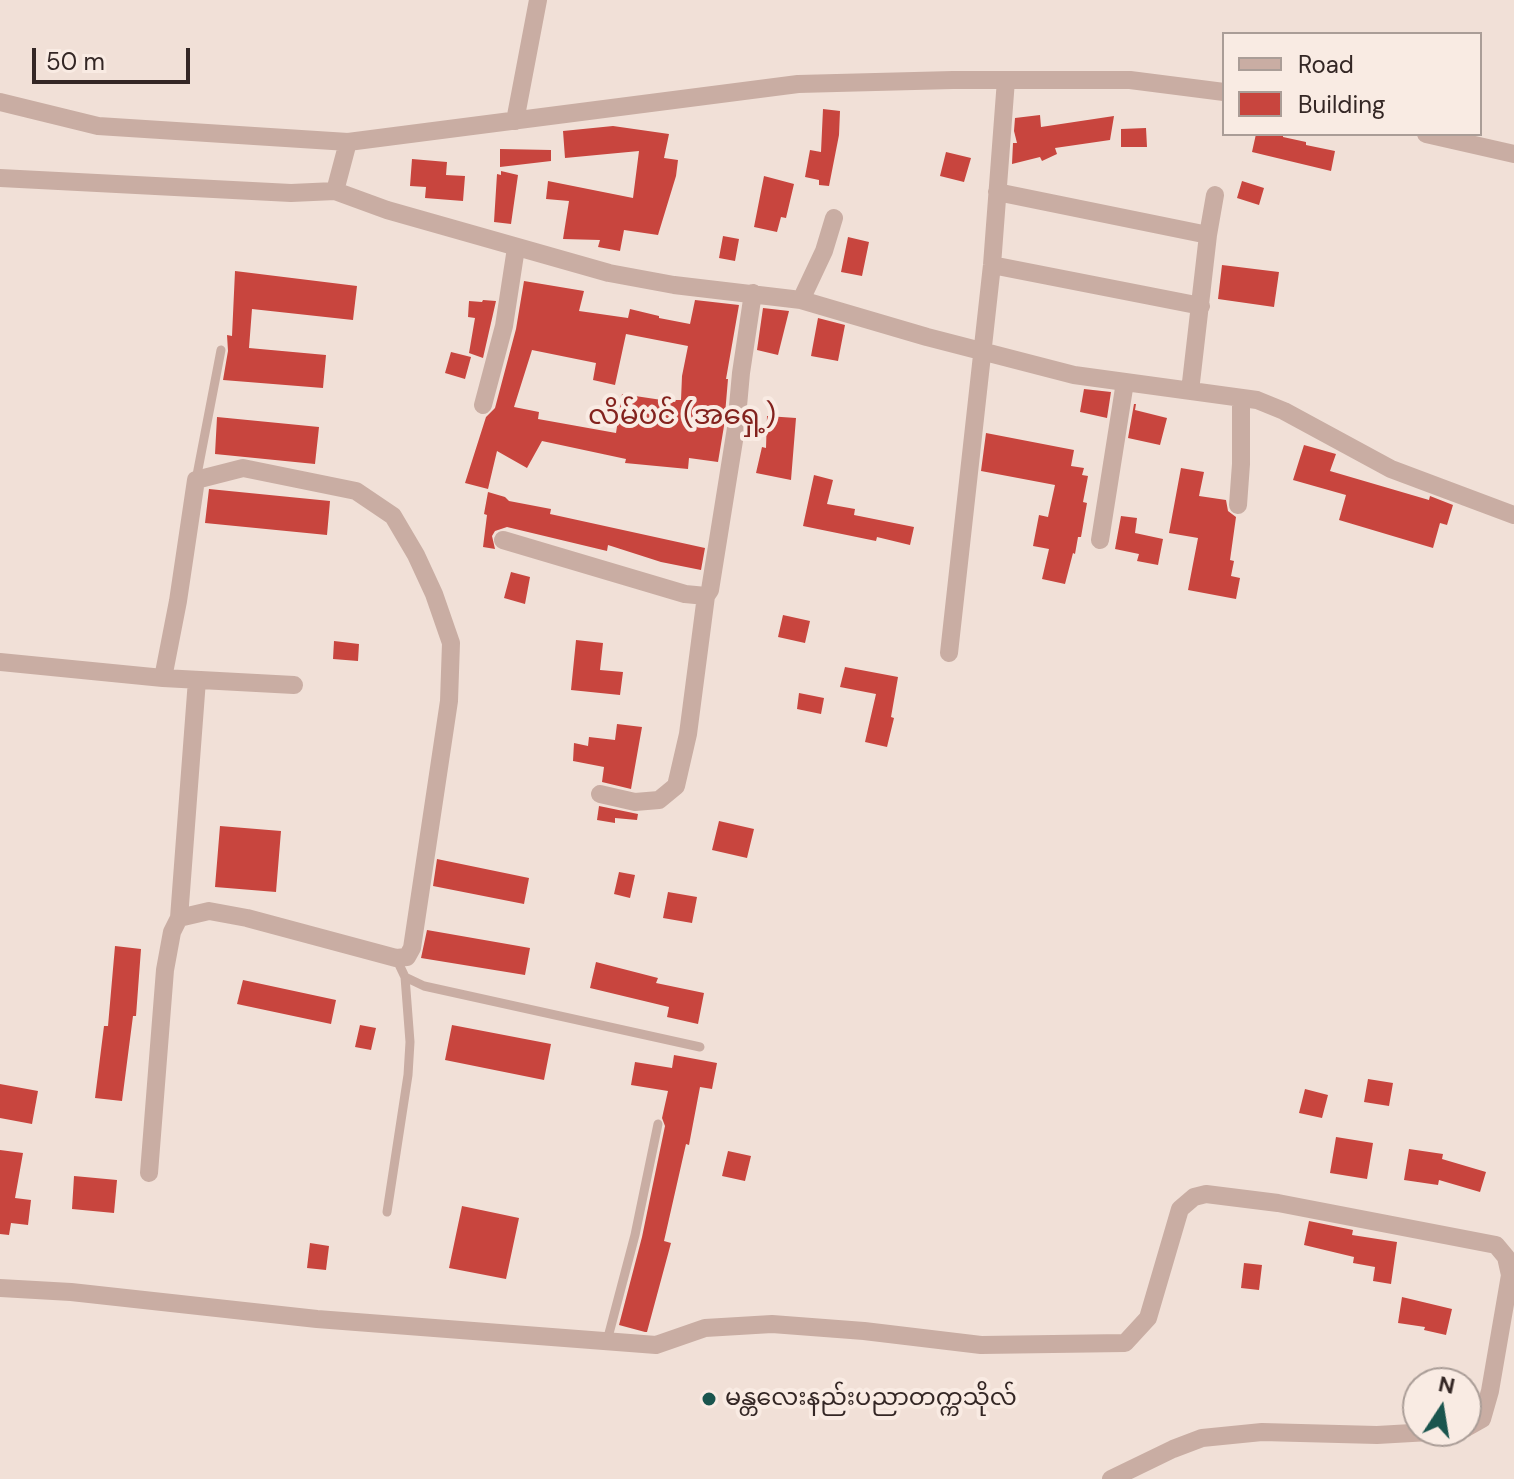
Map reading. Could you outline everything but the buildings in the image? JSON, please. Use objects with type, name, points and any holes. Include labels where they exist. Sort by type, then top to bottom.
[{"type":"street","points":[[515,121],[538,0]]},
{"type":"street","points":[[949,653],[992,265],[1006,80]]},
{"type":"street","points":[[0,102],[98,126],[348,142],[798,84],[1130,80],[1222,92]]},
{"type":"street","points":[[1435,136],[1514,154]]},
{"type":"street","points":[[335,191],[348,142]]},
{"type":"street","points":[[0,178],[291,193],[335,191],[387,210],[609,273],[674,285],[801,300],[1074,375],[1257,400],[1284,411],[1391,469],[1514,515]]},
{"type":"street","points":[[997,192],[1208,235]]},
{"type":"street","points":[[1190,391],[1215,195]]},
{"type":"street","points":[[801,300],[824,251],[834,218]]},
{"type":"street","points":[[483,405],[504,326],[516,248]]},
{"type":"street","points":[[992,265],[1201,306]]},
{"type":"street","points":[[600,794],[635,802],[659,800],[676,786],[688,734],[706,596],[710,590],[723,518],[753,293]]},
{"type":"street","points":[[1100,540],[1125,382]]},
{"type":"street","points":[[1238,505],[1241,398]]},
{"type":"street","points":[[163,678],[196,480],[243,468],[356,491],[393,516],[434,594],[451,643],[449,701],[412,948],[407,957],[396,958],[247,918],[209,911],[179,918]]},
{"type":"street","points":[[503,540],[685,594],[706,596]]},
{"type":"street","points":[[0,662],[163,678],[294,685]]},
{"type":"street","points":[[149,1173],[165,970],[172,932],[179,918],[197,680]]},
{"type":"street","points":[[0,1288],[71,1292],[317,1319],[656,1345],[705,1328],[772,1324],[981,1345],[1125,1343],[1148,1318],[1180,1209],[1194,1197],[1206,1194],[1278,1203],[1496,1245],[1506,1257],[1510,1275],[1490,1391],[1482,1419]]},
{"type":"street","points":[[1111,1479],[1202,1438],[1262,1432],[1402,1434]]},
{"type":"lane","points":[[196,480],[221,350]]},
{"type":"lane","points":[[387,1212],[408,1075],[410,1042],[405,977],[396,958]]},
{"type":"lane","points":[[405,977],[424,986],[700,1047]]},
{"type":"lane","points":[[607,1341],[635,1235],[658,1124]]},
{"type":"place","name":"မန္တလေးနည်းပညာတက္ကသိုလ်","points":[[709,1399]]},
{"type":"district","name":"လိမ်ပင် (အရှေ့)","points":[[682,417]]}]
